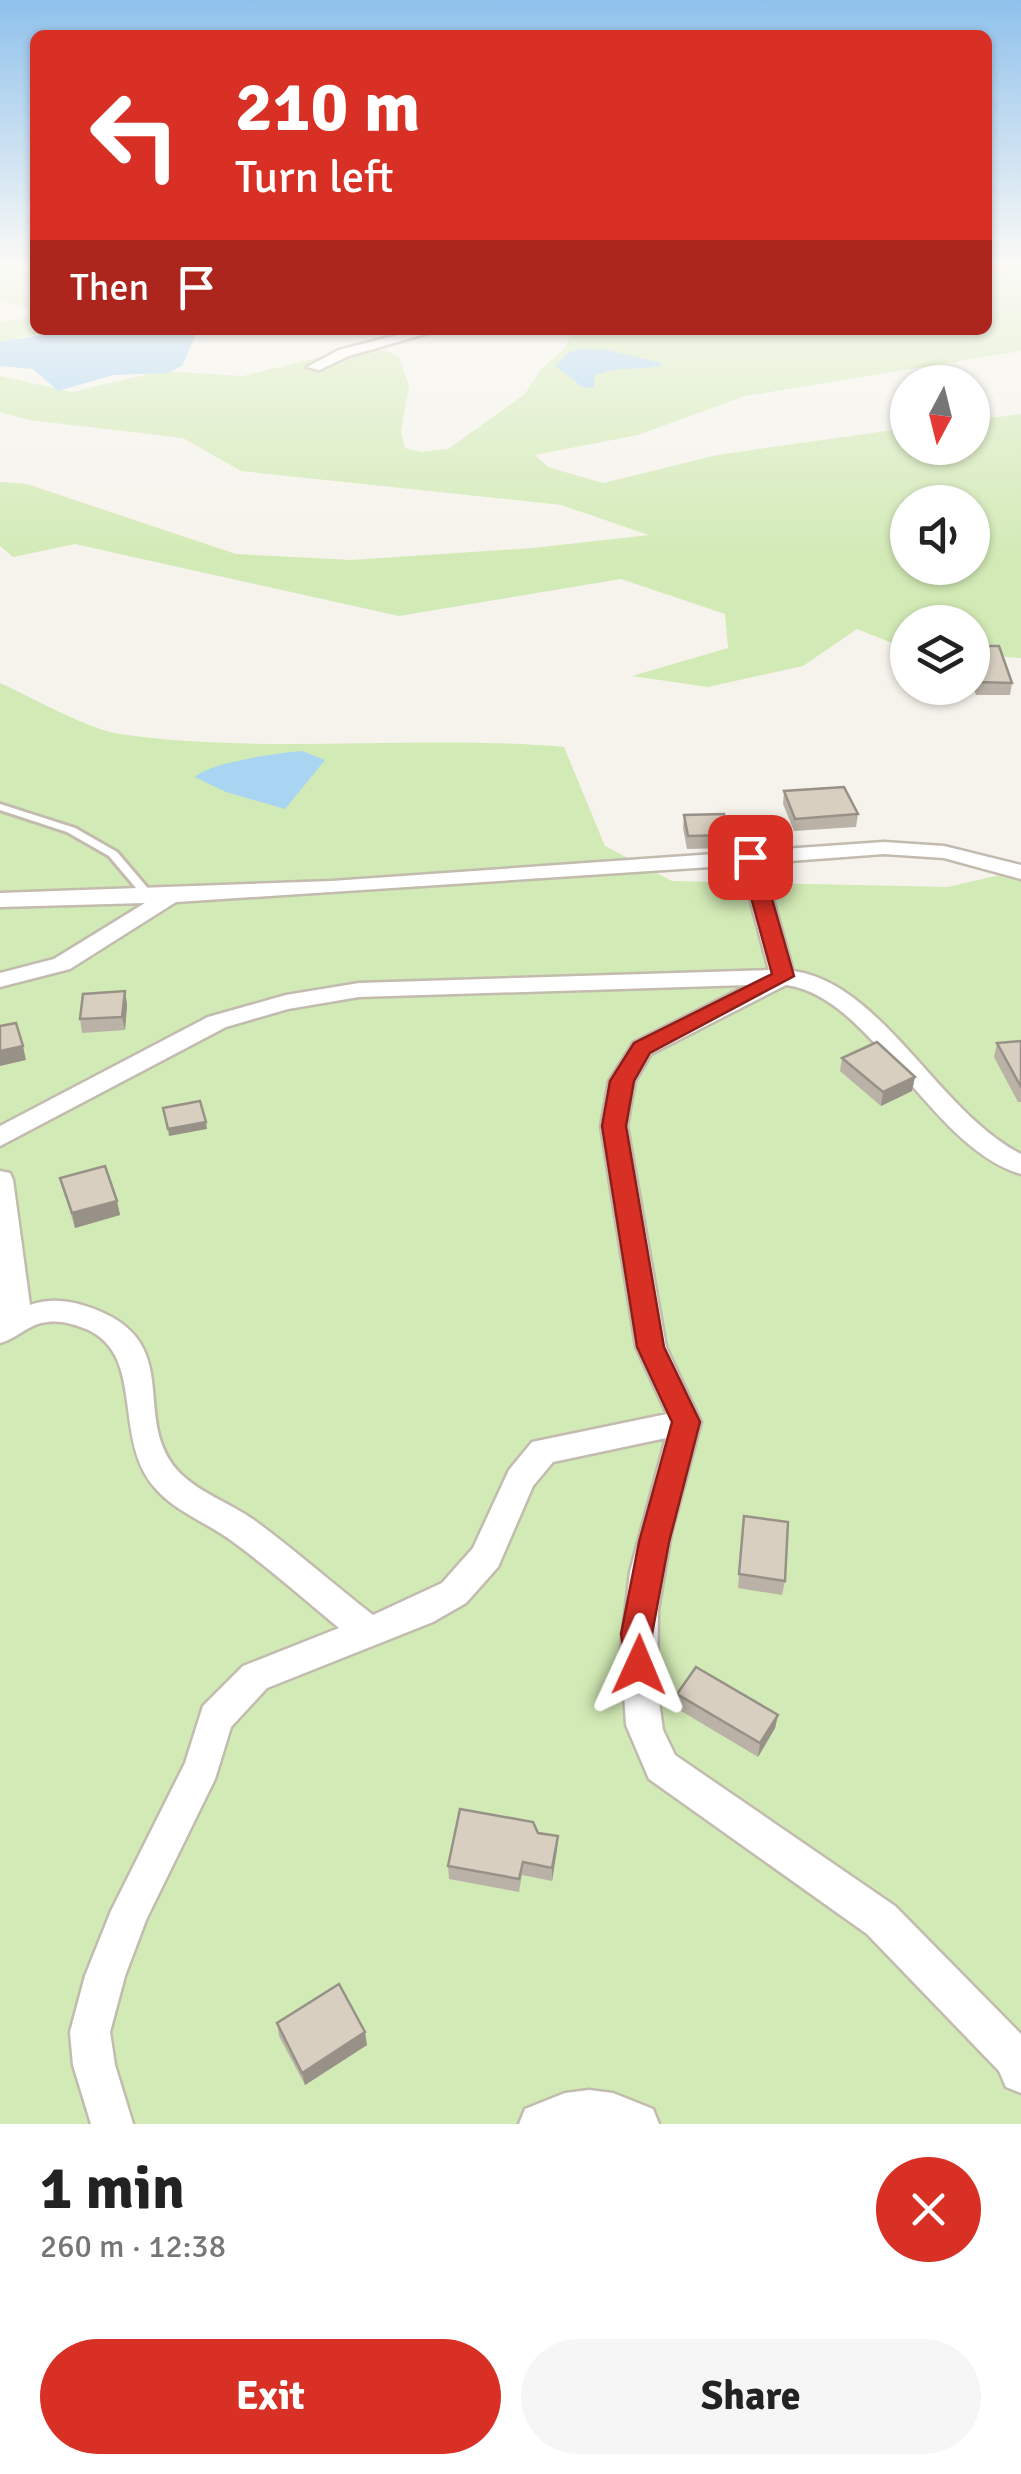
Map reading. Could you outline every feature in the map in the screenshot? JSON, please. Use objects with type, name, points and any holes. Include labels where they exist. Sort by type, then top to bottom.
[{"type":"street","points":[[314,367],[318,365]]},
{"type":"street","points":[[0,900],[308,891],[904,849],[944,852],[1021,872]]},
{"type":"street","points":[[750,857],[783,976]]},
{"type":"street","points":[[0,980],[62,964],[160,898]]},
{"type":"street","points":[[783,976],[642,1048],[622,1081],[614,1126],[651,1347],[686,1422],[660,1511],[637,1634],[644,1727],[662,1767],[881,1920],[1014,2056],[1021,2072]]},
{"type":"street","points":[[0,1137],[217,1022],[286,1002],[359,990],[783,976],[814,981],[859,1015],[933,1095],[997,1153],[1021,1165]]},
{"type":"street","points":[[0,1180],[9,1326],[38,1311],[66,1311],[99,1319],[122,1335],[135,1352],[151,1463],[170,1484],[242,1530],[368,1632]]},
{"type":"street","points":[[112,2124],[94,2065],[90,2032],[104,1976],[130,1911],[202,1767],[216,1718],[255,1678],[420,1612],[454,1594],[486,1557],[520,1479],[543,1451],[686,1422]]},
{"type":"street","points":[[540,2124],[564,2111],[610,2110],[638,2124]]},
{"type":"lane","points":[[0,807],[71,830],[113,854],[160,898]]},
{"type":"green space","points":[[287,365],[402,365],[409,386],[401,431],[405,448],[421,452],[448,449],[525,394],[545,365],[890,365],[890,372],[745,396],[638,435],[535,455],[548,467],[603,483],[717,455],[890,430],[890,465],[990,465],[990,418],[1021,414],[1021,658],[990,656],[990,605],[890,605],[890,642],[857,629],[803,666],[708,687],[632,676],[728,648],[725,614],[621,579],[399,616],[75,544],[13,557],[0,546],[0,482],[27,484],[236,554],[351,560],[533,548],[649,535],[561,505],[241,471],[183,438],[29,420],[0,412],[0,376],[72,392],[162,371],[243,376]]},
{"type":"green space","points":[[0,683],[77,720],[120,734],[230,743],[453,742],[564,747],[605,846],[672,881],[948,887],[1021,870],[1021,2124],[0,2124]]},
{"type":"water","points":[[182,365],[168,373],[113,375],[58,391],[33,369],[0,366]]},
{"type":"water","points":[[660,365],[595,375],[594,387],[584,388],[555,366]]},
{"type":"water","points":[[302,751],[325,760],[285,809],[226,792],[195,777],[230,763]]},
{"type":"building","points":[[990,646],[999,646],[1012,683],[990,682]]},
{"type":"building","points":[[844,787],[858,814],[795,819],[784,791]]},
{"type":"building","points":[[724,814],[729,835],[688,836],[684,815]]},
{"type":"building","points":[[125,991],[122,1017],[80,1019],[83,994]]},
{"type":"building","points":[[16,1023],[23,1046],[0,1051],[0,1026]]},
{"type":"building","points":[[1021,1041],[1021,1087],[997,1043]]},
{"type":"building","points":[[877,1042],[915,1077],[883,1092],[842,1058]]},
{"type":"building","points":[[200,1101],[206,1122],[168,1129],[163,1108]]},
{"type":"building","points":[[105,1166],[117,1201],[72,1213],[60,1178]]},
{"type":"building","points":[[744,1516],[788,1522],[785,1581],[739,1574]]},
{"type":"building","points":[[696,1667],[778,1715],[760,1743],[677,1694]]},
{"type":"building","points":[[460,1809],[533,1822],[538,1833],[558,1836],[552,1868],[523,1862],[519,1879],[448,1866]]},
{"type":"building","points":[[339,1984],[365,2032],[302,2073],[277,2023]]},
{"type":"route","points":[[639,1665],[637,1634],[654,1542],[686,1422],[651,1347],[614,1126],[622,1081],[642,1048],[783,976],[750,857]]}]
